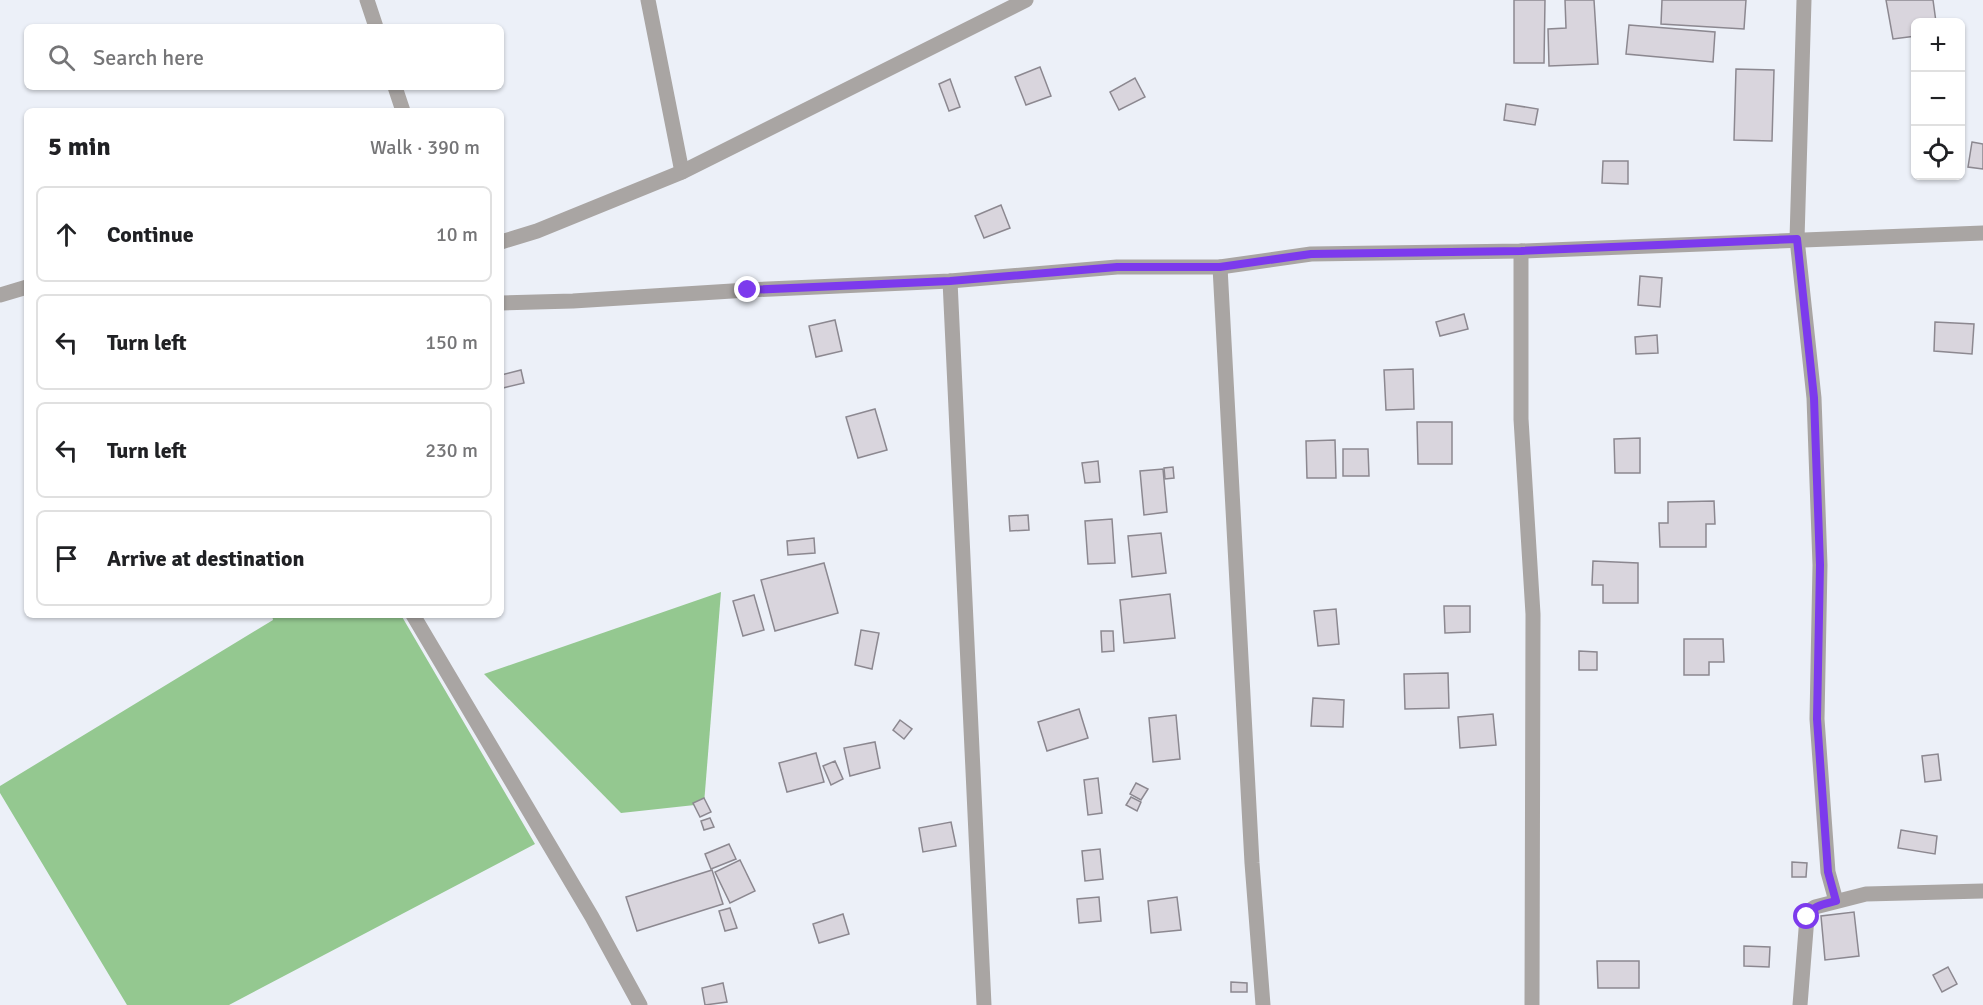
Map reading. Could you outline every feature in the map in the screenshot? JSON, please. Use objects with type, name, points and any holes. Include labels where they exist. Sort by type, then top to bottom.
[{"type":"street","points":[[367,0],[375,24]]},
{"type":"street","points":[[648,0],[681,172]]},
{"type":"street","points":[[504,241],[537,231],[681,172],[1026,0]]},
{"type":"street","points":[[1804,0],[1797,239],[1814,398],[1820,565],[1817,719],[1828,872],[1836,901]]},
{"type":"street","points":[[396,90],[402,108]]},
{"type":"street","points":[[504,303],[950,281],[1117,267],[1220,267],[1311,254],[1521,251],[1983,233]]},
{"type":"street","points":[[1521,251],[1521,419],[1533,614],[1532,1005]]},
{"type":"street","points":[[1220,267],[1252,863],[1263,1005]]},
{"type":"street","points":[[950,281],[984,1005]]},
{"type":"street","points":[[0,295],[24,288]]},
{"type":"street","points":[[415,618],[592,917],[640,1005]]},
{"type":"street","points":[[1800,1005],[1807,917],[1809,911],[1815,907],[1866,894],[1983,891]]},
{"type":"green space","points":[[721,592],[704,804],[621,813],[484,674]]},
{"type":"green space","points":[[273,618],[403,618],[535,844],[229,1005],[127,1005],[0,793],[0,786],[273,620]]},
{"type":"building","points":[[1514,0],[1545,0],[1544,63],[1514,63]]},
{"type":"building","points":[[1565,0],[1594,0],[1598,64],[1549,66],[1548,29],[1566,28]]},
{"type":"building","points":[[1662,0],[1746,0],[1744,29],[1661,24]]},
{"type":"building","points":[[1886,0],[1933,0],[1935,18],[1911,18],[1911,37],[1893,39]]},
{"type":"building","points":[[1629,25],[1715,32],[1713,62],[1626,54]]},
{"type":"building","points":[[1040,67],[1051,96],[1026,105],[1015,77]]},
{"type":"building","points":[[1736,69],[1774,70],[1772,141],[1734,140]]},
{"type":"building","points":[[1135,78],[1145,97],[1119,110],[1110,92]]},
{"type":"building","points":[[950,79],[960,107],[949,111],[939,84]]},
{"type":"building","points":[[1506,104],[1538,109],[1535,125],[1504,120]]},
{"type":"building","points":[[1972,142],[1983,144],[1983,169],[1968,167]]},
{"type":"building","points":[[1603,161],[1628,161],[1628,184],[1602,183]]},
{"type":"building","points":[[1001,205],[1010,228],[984,238],[975,216]]},
{"type":"building","points":[[1640,276],[1662,278],[1660,307],[1638,305]]},
{"type":"building","points":[[1464,314],[1468,329],[1440,336],[1436,322]]},
{"type":"building","points":[[835,320],[842,351],[816,357],[809,326]]},
{"type":"building","points":[[1935,322],[1974,324],[1972,354],[1934,351]]},
{"type":"building","points":[[1657,335],[1658,353],[1636,354],[1635,337]]},
{"type":"building","points":[[1413,369],[1414,409],[1386,410],[1384,370]]},
{"type":"building","points":[[521,370],[524,383],[504,388],[504,374]]},
{"type":"building","points":[[875,409],[887,450],[858,458],[846,417]]},
{"type":"building","points":[[1417,422],[1452,422],[1452,464],[1418,464]]},
{"type":"building","points":[[1640,438],[1640,473],[1615,473],[1614,439]]},
{"type":"building","points":[[1335,440],[1336,478],[1307,478],[1306,441]]},
{"type":"building","points":[[1343,449],[1368,449],[1369,476],[1343,476]]},
{"type":"building","points":[[1098,461],[1100,482],[1085,483],[1082,463]]},
{"type":"building","points":[[1173,467],[1174,478],[1165,479],[1164,468]]},
{"type":"building","points":[[1163,469],[1167,512],[1144,515],[1140,471]]},
{"type":"building","points":[[1714,501],[1715,524],[1706,524],[1706,547],[1660,547],[1659,523],[1668,523],[1668,502]]},
{"type":"building","points":[[1028,515],[1029,530],[1010,531],[1009,516]]},
{"type":"building","points":[[1112,519],[1115,563],[1088,564],[1085,521]]},
{"type":"building","points":[[1161,533],[1166,573],[1132,577],[1128,536]]},
{"type":"building","points":[[814,538],[815,553],[788,555],[787,541]]},
{"type":"building","points":[[1593,561],[1638,563],[1638,603],[1603,603],[1603,585],[1592,585]]},
{"type":"building","points":[[824,563],[838,613],[775,631],[761,580]]},
{"type":"building","points":[[1170,594],[1175,638],[1124,643],[1120,600]]},
{"type":"building","points":[[754,595],[764,630],[743,636],[733,601]]},
{"type":"building","points":[[1444,606],[1470,606],[1470,632],[1445,633]]},
{"type":"building","points":[[1336,609],[1339,644],[1318,646],[1314,611]]},
{"type":"building","points":[[861,630],[879,633],[872,669],[855,665]]},
{"type":"building","points":[[1101,631],[1113,631],[1114,651],[1102,652]]},
{"type":"building","points":[[1684,639],[1723,639],[1724,662],[1709,662],[1709,675],[1684,675]]},
{"type":"building","points":[[1579,651],[1597,652],[1597,670],[1579,670]]},
{"type":"building","points":[[1448,673],[1449,708],[1405,709],[1404,674]]},
{"type":"building","points":[[1313,698],[1344,700],[1343,727],[1311,726]]},
{"type":"building","points":[[1079,709],[1088,738],[1047,751],[1038,722]]},
{"type":"building","points":[[1493,714],[1496,745],[1460,748],[1458,717]]},
{"type":"building","points":[[1176,715],[1180,759],[1153,762],[1149,718]]},
{"type":"building","points":[[900,720],[912,729],[904,739],[893,730]]},
{"type":"building","points":[[875,742],[880,768],[850,776],[844,748]]},
{"type":"building","points":[[816,753],[824,782],[787,792],[779,763]]},
{"type":"building","points":[[1938,754],[1941,780],[1925,782],[1922,756]]},
{"type":"building","points":[[835,761],[843,779],[831,785],[823,766]]},
{"type":"building","points":[[1098,778],[1102,813],[1088,815],[1084,780]]},
{"type":"building","points":[[1136,783],[1148,789],[1141,800],[1130,794]]},
{"type":"building","points":[[1131,797],[1141,802],[1137,811],[1126,805]]},
{"type":"building","points":[[704,798],[711,812],[700,817],[693,803]]},
{"type":"building","points":[[710,818],[714,827],[704,830],[701,821]]},
{"type":"building","points":[[951,822],[956,846],[923,852],[919,828]]},
{"type":"building","points":[[1901,830],[1937,836],[1935,854],[1898,848]]},
{"type":"building","points":[[729,844],[736,859],[711,869],[705,854]]},
{"type":"building","points":[[1100,849],[1103,879],[1085,881],[1082,851]]},
{"type":"building","points":[[740,860],[755,891],[730,903],[715,872]]},
{"type":"building","points":[[1792,862],[1807,863],[1806,877],[1792,877]]},
{"type":"building","points":[[712,870],[723,904],[637,931],[626,897]]},
{"type":"building","points":[[1099,897],[1101,921],[1079,923],[1077,899]]},
{"type":"building","points":[[1177,897],[1181,930],[1151,933],[1148,901]]},
{"type":"building","points":[[730,908],[737,928],[725,931],[719,911]]},
{"type":"building","points":[[1854,912],[1859,956],[1825,960],[1821,916]]},
{"type":"building","points":[[843,914],[849,934],[819,943],[813,924]]},
{"type":"building","points":[[1744,946],[1770,947],[1769,967],[1744,966]]},
{"type":"building","points":[[1597,961],[1639,961],[1639,988],[1598,988]]},
{"type":"building","points":[[1948,967],[1957,984],[1942,992],[1933,975]]},
{"type":"building","points":[[1231,982],[1247,983],[1247,992],[1231,992]]},
{"type":"building","points":[[723,983],[727,1002],[705,1005],[702,988]]},
{"type":"route","points":[[748,290],[950,281],[1117,267],[1220,267],[1311,254],[1521,251],[1797,239],[1814,398],[1820,565],[1817,719],[1828,872],[1836,901],[1815,907],[1809,911],[1807,917]]}]
